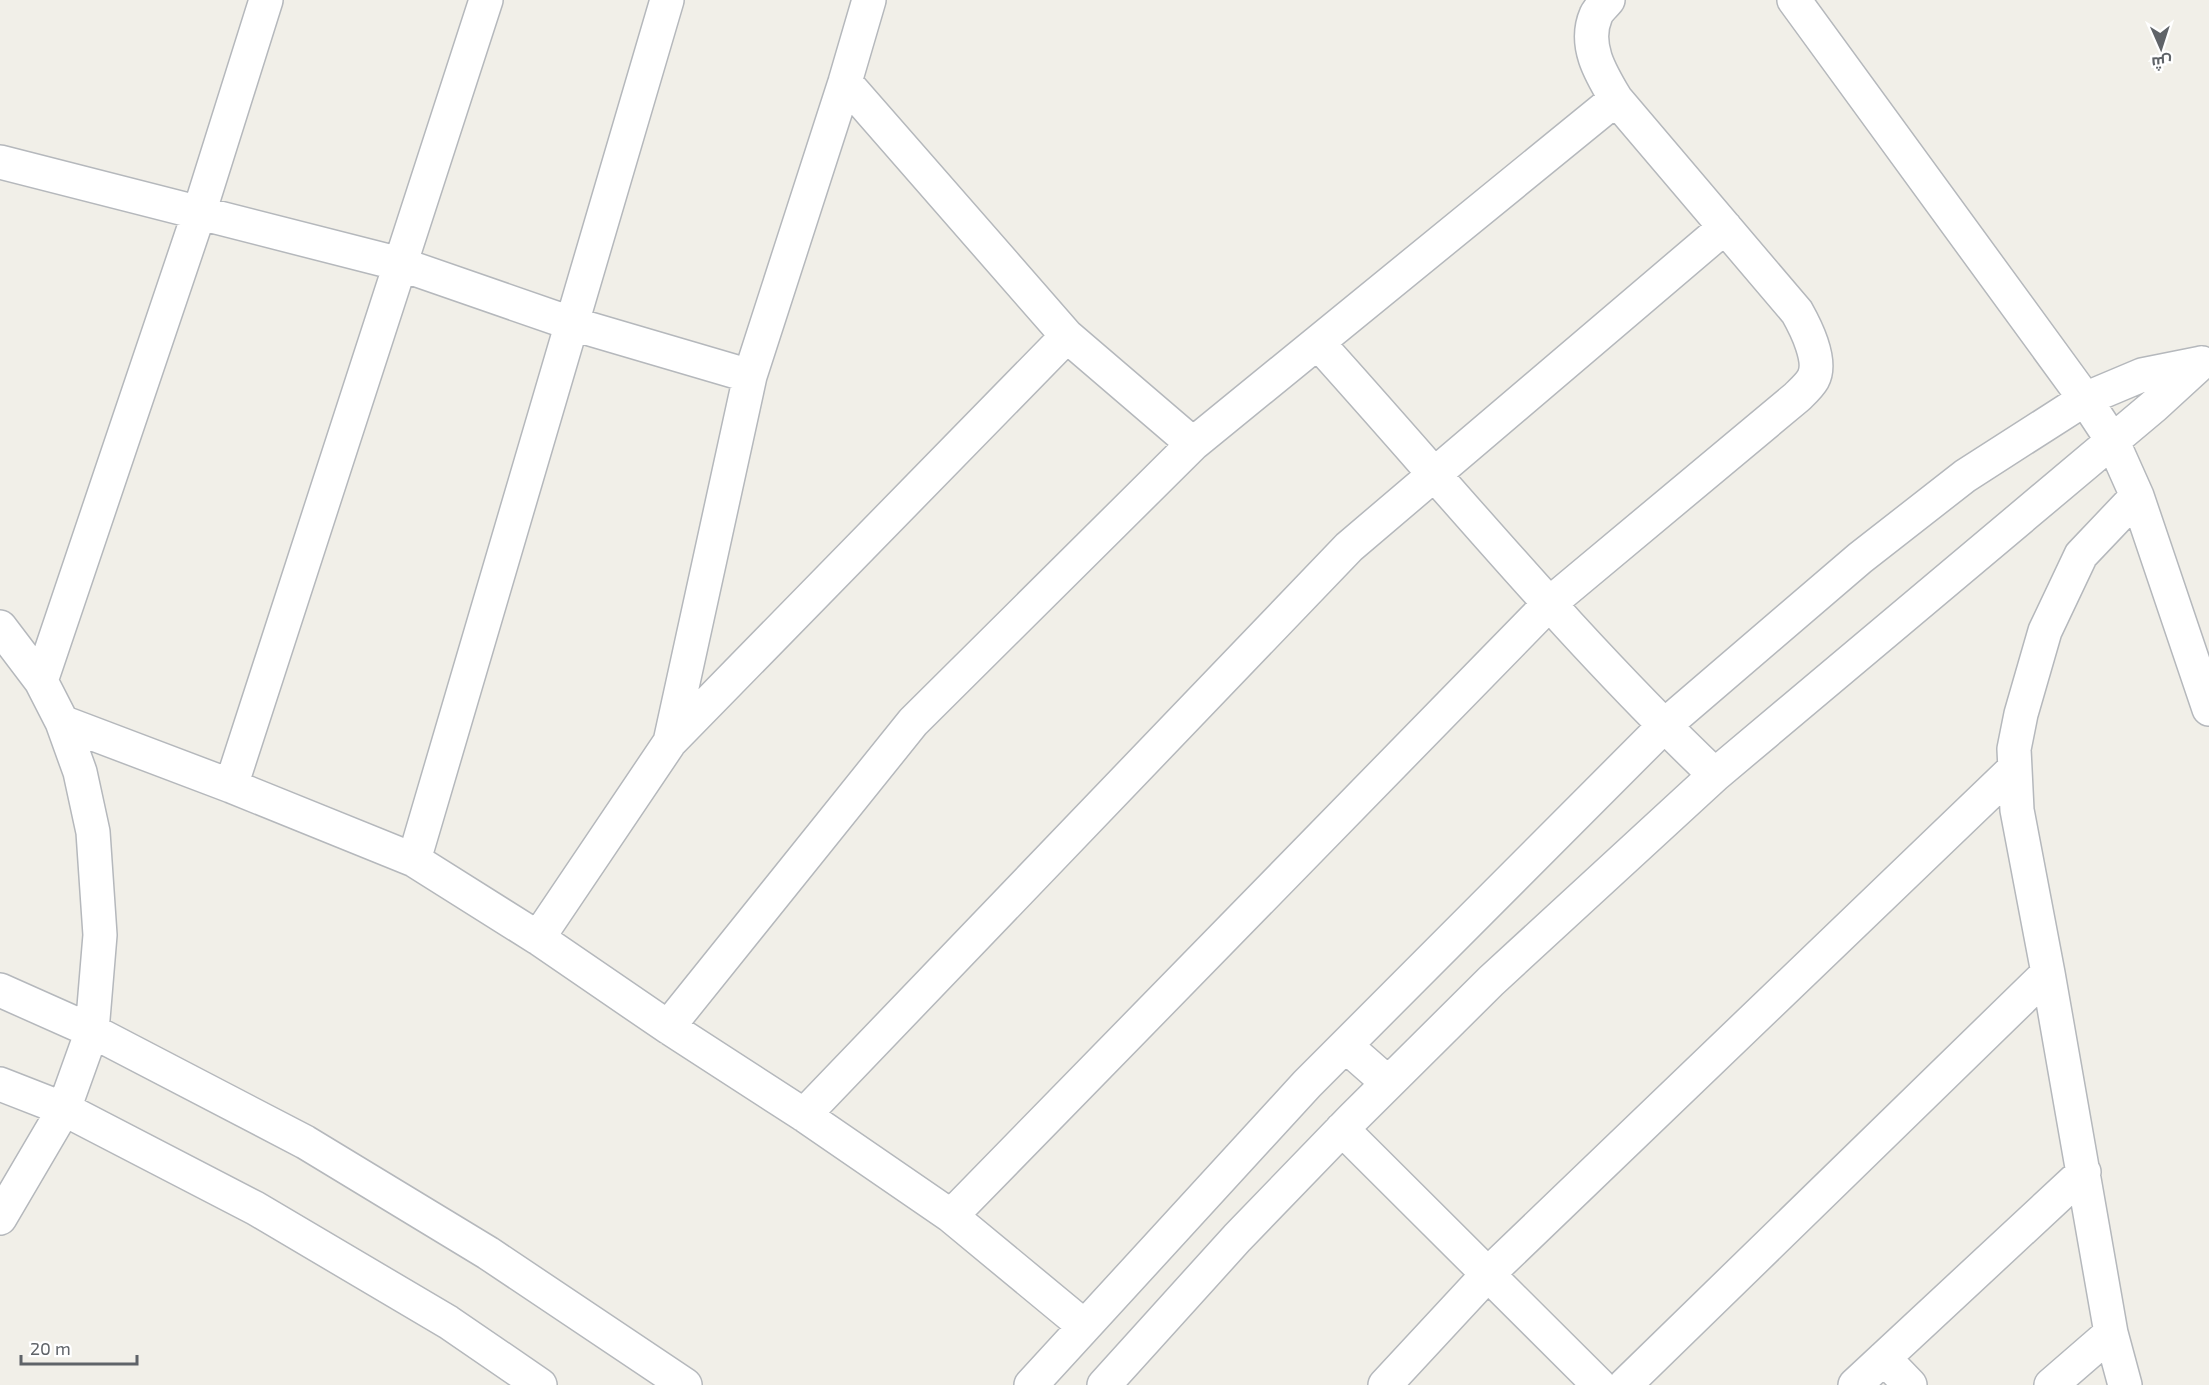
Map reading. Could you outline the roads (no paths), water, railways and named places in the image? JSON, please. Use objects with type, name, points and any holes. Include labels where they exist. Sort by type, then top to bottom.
[{"type":"street","points":[[41,681],[199,213],[266,0]]},
{"type":"street","points":[[231,786],[486,0]]},
{"type":"street","points":[[414,860],[667,0]]},
{"type":"street","points":[[670,742],[750,376],[845,82],[869,0]]},
{"type":"street","points":[[951,1216],[1550,604],[1797,397],[1814,377],[1815,359],[1812,341],[1797,312],[1616,99],[1597,66],[1591,37],[1596,15],[1608,0]]},
{"type":"street","points":[[1794,0],[2085,399],[2112,440],[2137,496],[2209,709]]},
{"type":"street","points":[[845,82],[1067,336],[1193,444]]},
{"type":"street","points":[[668,1027],[913,722],[1193,444],[1616,99]]},
{"type":"street","points":[[0,162],[400,264],[573,324],[750,376]]},
{"type":"street","points":[[804,1115],[1349,547],[1725,227]]},
{"type":"street","points":[[538,938],[670,742],[1067,336]]},
{"type":"street","points":[[1318,343],[1550,604],[1664,726],[1715,775]]},
{"type":"street","points":[[1030,1385],[1307,1084],[1664,726],[1860,558],[1965,476],[2085,399],[2142,375],[2205,360]]},
{"type":"street","points":[[1104,1385],[1237,1238],[1342,1129],[1499,973],[1715,775],[2154,406],[2205,360]]},
{"type":"street","points":[[2125,1385],[2111,1333],[2084,1172],[2017,810],[2014,749],[2021,714],[2045,631],[2081,555],[2137,496]]},
{"type":"street","points":[[0,627],[41,681],[62,722],[80,772],[93,832],[100,935],[92,1030],[64,1109],[0,1218]]},
{"type":"street","points":[[62,722],[231,786],[414,860],[538,938],[951,1216],[1083,1326]]},
{"type":"street","points":[[1385,1385],[1488,1274],[2014,769]]},
{"type":"street","points":[[1624,1385],[2048,973]]},
{"type":"street","points":[[0,990],[92,1030],[305,1142],[489,1253],[685,1385]]},
{"type":"street","points":[[1346,1046],[1388,1083]]},
{"type":"street","points":[[0,1084],[64,1109],[255,1208],[448,1322],[540,1385]]},
{"type":"street","points":[[1342,1129],[1599,1385]]},
{"type":"street","points":[[1855,1385],[2084,1172]]},
{"type":"street","points":[[2051,1385],[2111,1333]]},
{"type":"street","points":[[1884,1358],[1910,1385]]}]
